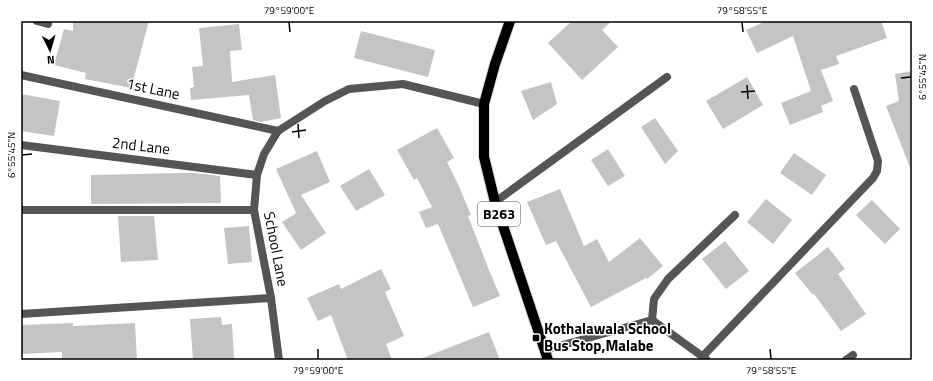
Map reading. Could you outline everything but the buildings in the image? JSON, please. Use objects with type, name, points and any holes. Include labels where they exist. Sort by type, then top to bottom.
[{"type":"main road","name":"B263","points":[[510,21],[495,64],[484,104],[484,157],[495,202],[546,355]]},
{"type":"street","points":[[37,21],[48,24]]},
{"type":"street","name":"1st Lane","points":[[21,75],[278,130]]},
{"type":"street","points":[[495,202],[667,77]]},
{"type":"street","name":"School Lane","points":[[279,360],[271,298],[254,210],[257,175],[264,154],[278,130],[325,101],[349,89],[403,84],[484,104]]},
{"type":"street","points":[[652,320],[704,358],[873,178],[877,171],[878,162],[854,89]]},
{"type":"street","name":"2nd Lane","points":[[21,145],[257,175]]},
{"type":"street","points":[[21,210],[254,210]]},
{"type":"street","points":[[652,320],[654,299],[668,279],[734,214]]},
{"type":"street","points":[[21,314],[271,298]]},
{"type":"street","points":[[546,355],[652,320]]},
{"type":"street","points":[[846,360],[853,355]]},
{"type":"place","name":"Kothalawala School Bus Stop,Malabe","points":[[536,338]]}]
